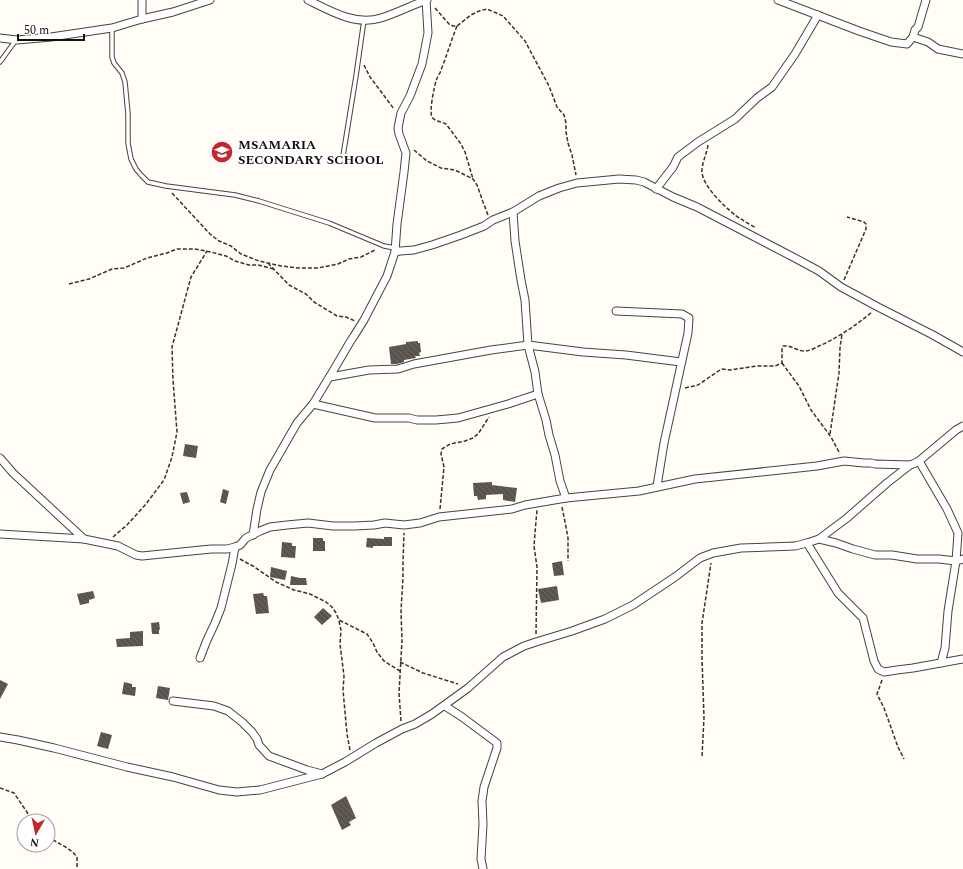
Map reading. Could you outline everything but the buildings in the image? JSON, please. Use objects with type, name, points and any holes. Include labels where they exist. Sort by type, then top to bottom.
[{"type":"street","points":[[142,0],[142,19]]},
{"type":"street","points":[[0,38],[16,40],[51,37],[112,28],[173,12],[210,0]]},
{"type":"street","points":[[253,535],[261,492],[270,470],[297,423],[313,404],[362,324],[387,276],[395,250],[406,153],[399,134],[399,121],[422,64],[428,33],[429,2],[380,19],[364,20],[349,19],[308,0]]},
{"type":"street","points":[[778,0],[891,42],[907,44],[913,37],[915,30],[918,27],[926,0]]},
{"type":"street","points":[[656,188],[673,167],[678,157],[698,142],[735,120],[757,98],[772,87],[795,54],[818,15]]},
{"type":"street","points":[[913,37],[928,42],[938,49],[963,54]]},
{"type":"street","points":[[395,250],[414,250],[432,246],[484,226],[493,220],[513,212],[539,196],[559,188],[619,179],[636,180],[644,182],[697,207],[780,250],[819,271],[842,287],[963,352]]},
{"type":"street","points":[[513,212],[515,241],[525,300],[528,345],[535,372],[538,394],[555,455],[563,498]]},
{"type":"street","points":[[616,311],[682,314],[688,316],[689,318],[657,486]]},
{"type":"street","points":[[330,377],[369,370],[398,368],[464,355],[528,345],[681,362]]},
{"type":"street","points":[[313,404],[375,418],[409,418],[417,420],[430,420],[458,418],[538,394]]},
{"type":"street","points":[[0,737],[54,748],[173,777],[219,790],[236,792],[260,790],[322,774],[402,729],[415,724],[444,706],[468,688],[503,657],[524,646],[605,619],[633,605],[700,558],[713,553],[741,548],[795,546],[819,539],[847,518],[876,492],[910,465],[919,461],[956,430],[963,426]]},
{"type":"street","points":[[0,458],[13,473],[84,539]]},
{"type":"street","points":[[200,658],[220,608],[231,570],[234,551],[246,538],[270,527],[308,523],[333,526],[374,525],[384,523],[404,525],[420,523],[439,517],[512,509],[538,502],[563,498],[639,491],[695,479],[817,466],[844,461],[910,465]]},
{"type":"street","points":[[919,461],[947,509],[958,533],[960,560],[948,610],[945,648],[941,663]]},
{"type":"street","points":[[0,534],[84,539],[118,546],[136,555],[142,556],[212,549],[227,549],[234,551]]},
{"type":"street","points":[[819,539],[836,543],[853,550],[875,555],[892,555],[917,559],[960,560]]},
{"type":"street","points":[[807,543],[838,593],[862,618],[874,661],[878,669],[884,672],[963,659]]},
{"type":"street","points":[[173,701],[214,706],[228,710],[252,732],[257,738],[259,745],[270,756],[322,774]]},
{"type":"street","points":[[444,706],[462,717],[497,743],[497,748],[484,787],[482,801],[483,824],[481,859],[484,869]]},
{"type":"lane","points":[[342,156],[364,20]]},
{"type":"lane","points":[[112,28],[112,57],[114,63],[122,73],[125,82],[128,114],[128,143],[131,159],[136,169],[148,182],[166,186],[235,195],[259,201],[329,223],[395,250]]},
{"type":"lane","points":[[0,62],[16,40]]},
{"type":"path","points":[[429,2],[449,24],[457,26]]},
{"type":"path","points":[[493,220],[482,202],[461,144],[444,122],[436,121],[431,116],[436,82],[457,26],[471,15],[479,11],[487,9],[503,16],[525,41],[549,86],[558,107],[564,115],[568,143],[578,184]]},
{"type":"path","points":[[359,56],[368,70],[370,77],[393,107],[399,121]]},
{"type":"path","points":[[709,135],[707,153],[702,169],[702,177],[720,201],[736,215],[757,228]]},
{"type":"path","points":[[401,140],[427,161],[441,168],[455,170],[473,179]]},
{"type":"path","points":[[166,186],[210,234],[219,241],[231,246],[241,254],[268,264],[298,268],[318,268],[361,257],[384,246]]},
{"type":"path","points":[[842,287],[867,226],[864,222],[847,217]]},
{"type":"path","points":[[69,284],[89,279],[112,269],[124,268],[147,258],[176,250],[195,249],[207,251],[226,256],[249,265],[274,269]]},
{"type":"path","points":[[105,544],[127,526],[164,480],[172,457],[177,432],[172,347],[190,277],[207,251]]},
{"type":"path","points":[[268,264],[289,285],[306,294],[314,302],[337,316],[362,324]]},
{"type":"path","points":[[844,461],[830,435],[813,414],[799,386],[782,363],[782,349],[783,346],[787,346],[804,351],[810,350],[834,340],[857,325],[878,307]]},
{"type":"path","points":[[830,435],[839,373],[842,334]]},
{"type":"path","points":[[676,390],[698,385],[722,369],[730,370],[757,366],[775,366],[782,363]]},
{"type":"path","points":[[439,517],[444,467],[441,454],[442,449],[450,444],[473,438],[478,434],[498,406]]},
{"type":"path","points":[[563,498],[568,538],[568,561]]},
{"type":"path","points":[[536,642],[537,567],[534,546],[538,502]]},
{"type":"path","points":[[402,729],[399,693],[402,641],[401,611],[404,525]]},
{"type":"path","points":[[234,551],[247,563],[254,566],[276,582],[294,590],[310,594],[326,602],[336,612],[341,630],[340,644],[344,676],[343,690],[347,734],[349,748],[353,757]]},
{"type":"path","points":[[702,756],[704,718],[702,623],[713,553]]},
{"type":"path","points":[[339,620],[367,634],[384,661],[400,671]]},
{"type":"path","points":[[400,662],[423,673],[468,688]]},
{"type":"path","points":[[884,672],[877,694],[904,759]]},
{"type":"path","points":[[0,788],[14,793],[28,813]]},
{"type":"path","points":[[56,842],[74,853],[77,857],[77,869]]},
{"type":"place","name":"MSAMARIA SECONDARY SCHOOL","points":[[222,152]]}]
